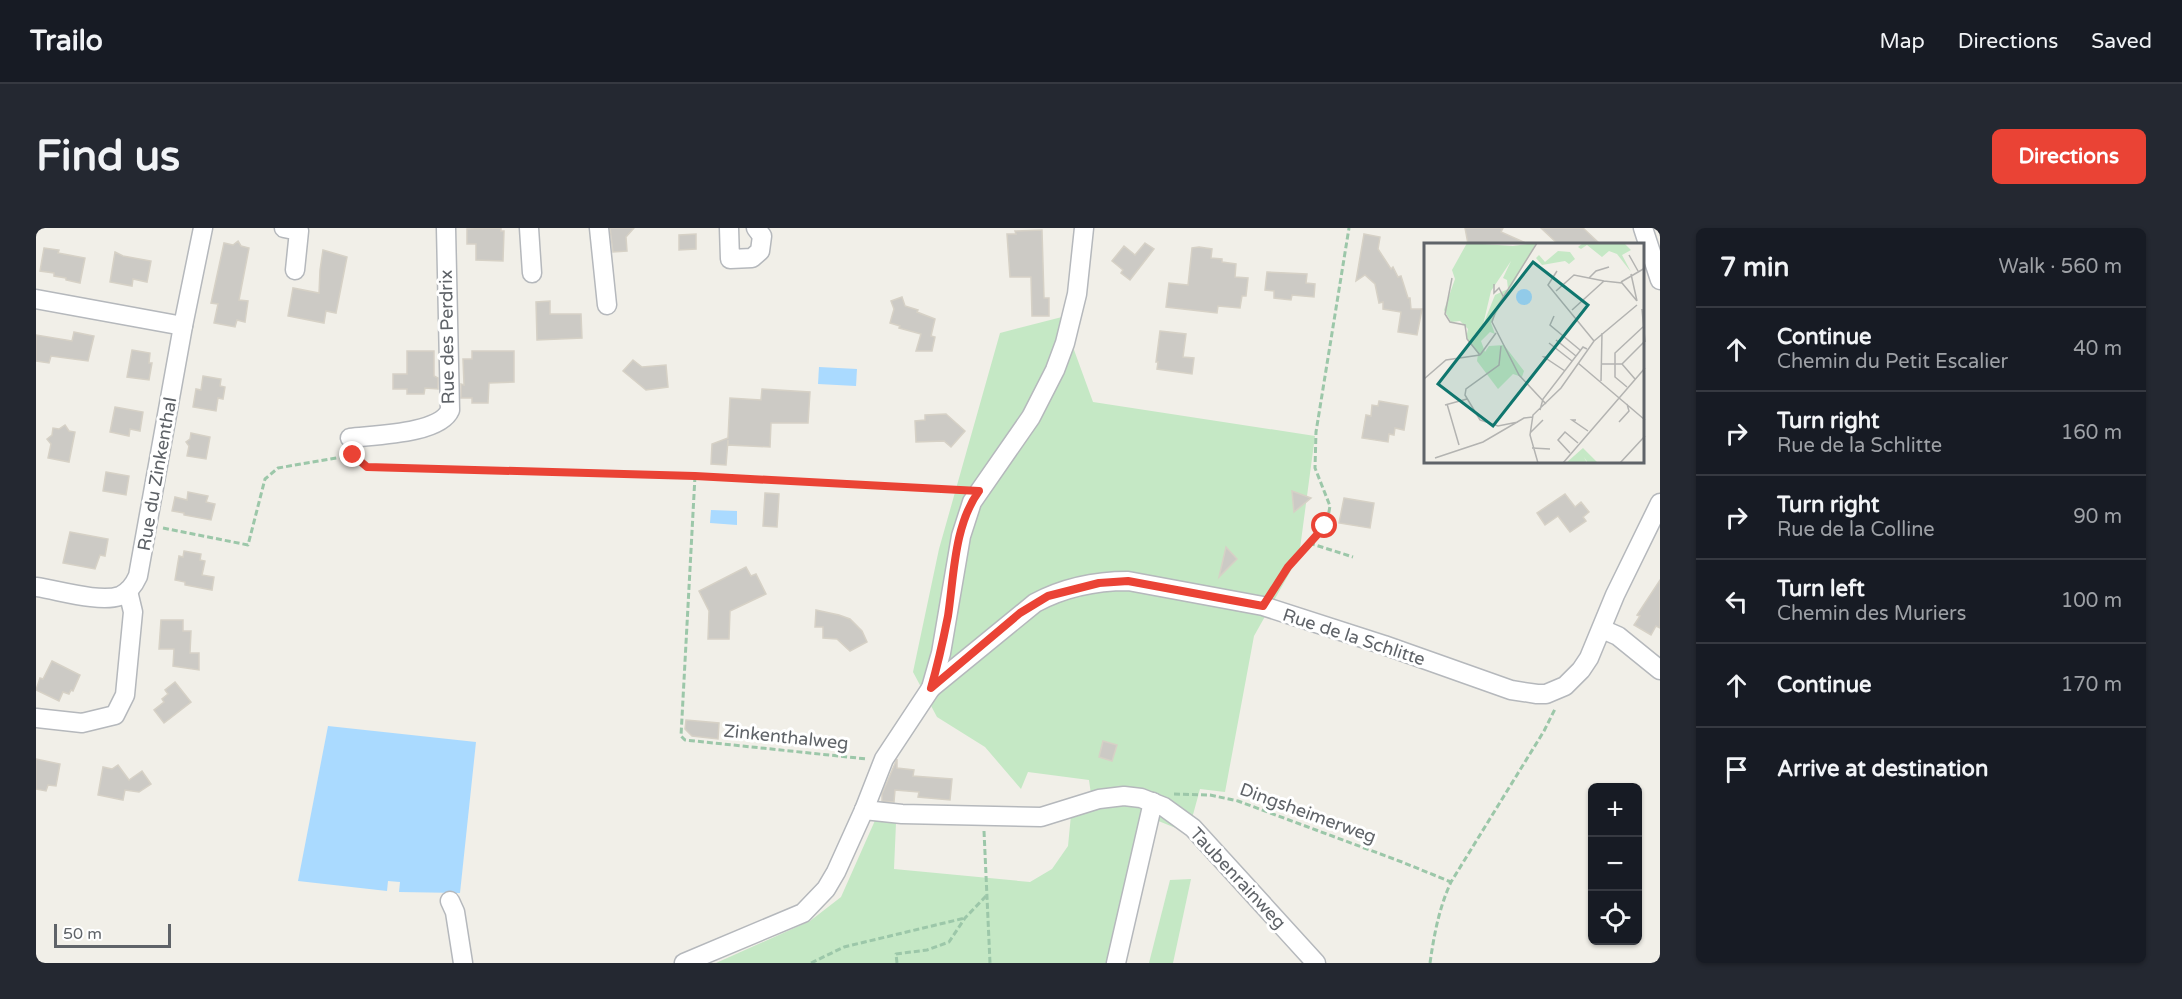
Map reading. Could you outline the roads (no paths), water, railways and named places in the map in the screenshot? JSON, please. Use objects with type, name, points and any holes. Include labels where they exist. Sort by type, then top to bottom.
[{"type":"street","name":"Rue du Zinkenthal","points":[[128,591],[138,576],[203,228]]},
{"type":"street","name":"Rue des Perdrix","points":[[350,438],[428,428],[447,417],[450,410],[446,228]]},
{"type":"street","points":[[529,228],[532,273]]},
{"type":"street","points":[[599,228],[607,305]]},
{"type":"street","points":[[729,228],[730,259],[752,258],[760,251],[762,236],[756,228]]},
{"type":"street","points":[[684,963],[803,913],[826,889],[836,872],[884,759],[931,688],[941,653],[961,536],[972,502],[1031,417],[1055,370],[1065,343],[1077,294],[1084,228]]},
{"type":"street","points":[[1643,228],[1660,280]]},
{"type":"street","points":[[294,229],[295,270]]},
{"type":"street","points":[[36,299],[183,326]]},
{"type":"street","points":[[1660,503],[1615,595],[1602,629],[1617,636],[1660,669]]},
{"type":"street","name":"Rue de la Schlitte","points":[[931,688],[1028,608],[1048,596],[1076,587],[1114,581],[1128,581],[1263,606],[1384,645],[1511,690],[1537,694],[1565,686],[1581,670],[1602,629]]},
{"type":"street","points":[[36,587],[103,598],[114,597],[128,591],[133,612],[125,695],[115,715],[82,723],[36,718]]},
{"type":"street","name":"Taubenrainweg","points":[[864,810],[984,817],[1041,817],[1112,796],[1153,802],[1176,814],[1193,828],[1316,963]]},
{"type":"street","points":[[1116,963],[1153,802]]},
{"type":"street","points":[[450,901],[456,912],[464,963]]},
{"type":"water","points":[[819,367],[857,369],[856,386],[818,384]]},
{"type":"water","points":[[711,510],[737,511],[737,525],[710,523]]},
{"type":"water","points":[[328,726],[476,742],[460,893],[399,892],[400,882],[388,881],[387,891],[298,881]]}]
